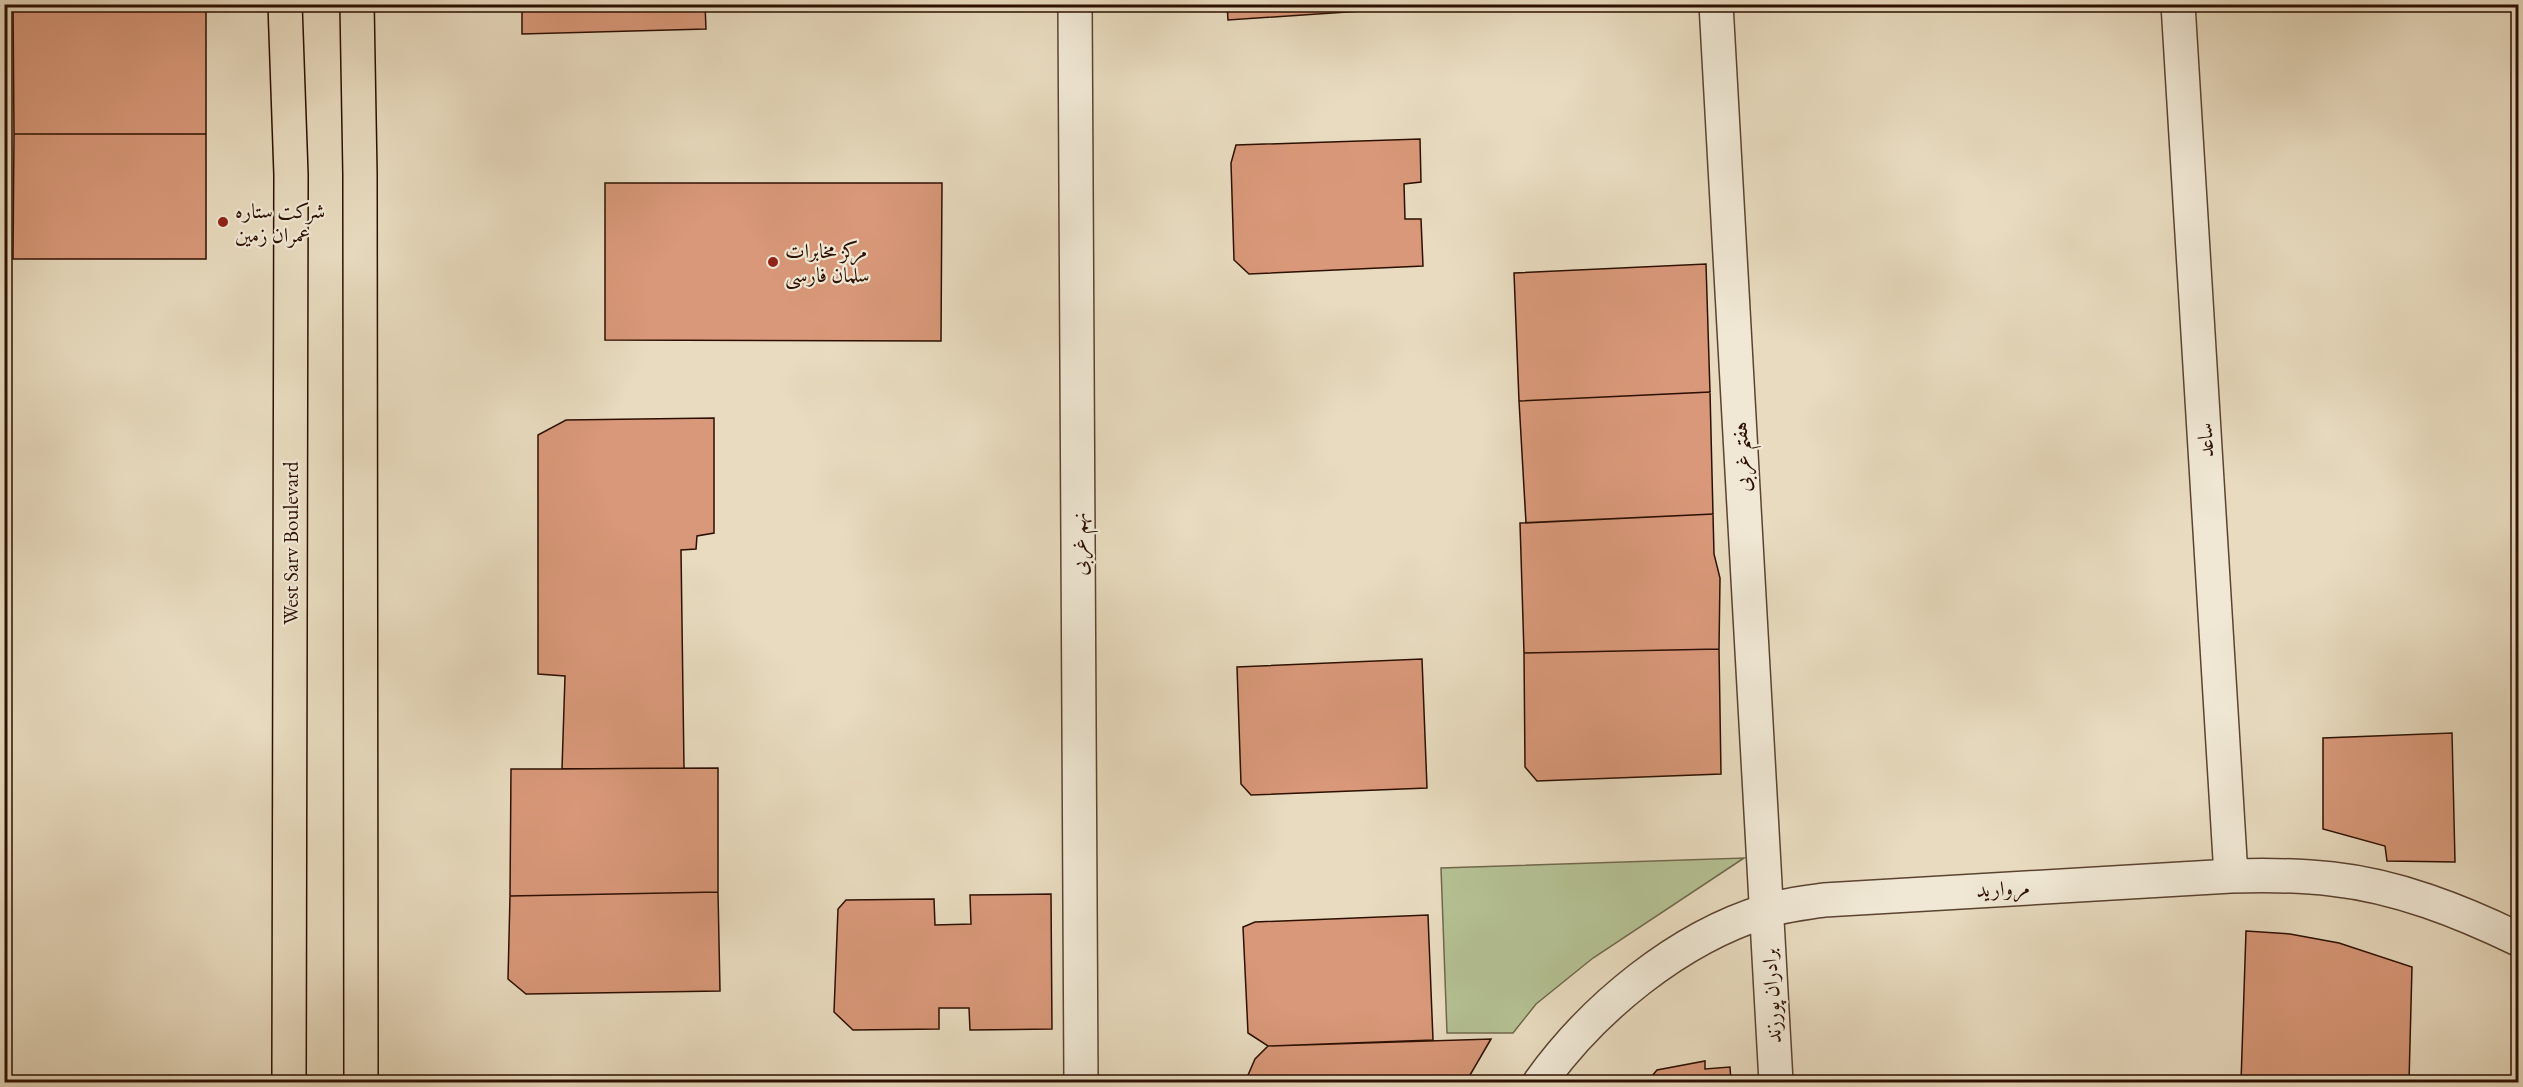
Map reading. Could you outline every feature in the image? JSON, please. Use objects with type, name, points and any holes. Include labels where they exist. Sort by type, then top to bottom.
[{"type":"main road","name":"West Sarv Boulevard","points":[[285,4],[291,176],[290,1083]]},
{"type":"main road","points":[[357,4],[360,187],[361,1083]]},
{"type":"street","name":"نهم غربی","points":[[1075,4],[1081,1083]]},
{"type":"street","name":"هفتم غربی","points":[[1716,4],[1767,910]]},
{"type":"street","name":"ساعد","points":[[2178,4],[2231,876]]},
{"type":"street","name":"مروارید","points":[[1540,1083],[1575,1039],[1614,1000],[1664,962],[1706,935],[1767,910],[1824,900],[1890,894],[2281,875],[2333,879],[2386,889],[2440,906],[2518,939]]},
{"type":"street","name":"برادران پورزند","points":[[1767,910],[1776,1083]]},
{"type":"green space","points":[[1744,858],[1593,958],[1536,1004],[1513,1033],[1447,1033],[1441,868]]},
{"type":"building","points":[[13,4],[206,4],[206,134],[14,134]]},
{"type":"building","points":[[522,4],[705,4],[706,29],[522,34]]},
{"type":"building","points":[[1227,4],[1420,4],[1420,7],[1228,20]]},
{"type":"building","points":[[14,134],[206,134],[206,259],[13,259]]},
{"type":"building","points":[[1420,139],[1421,182],[1404,184],[1405,219],[1421,219],[1423,266],[1249,274],[1234,260],[1231,163],[1236,145]]},
{"type":"building","name":"مرکز مخابرات سلمان فارسی","points":[[605,183],[942,183],[941,341],[605,340]]},
{"type":"building","points":[[1706,264],[1710,392],[1519,401],[1514,273]]},
{"type":"building","points":[[1710,392],[1713,514],[1526,523],[1519,401]]},
{"type":"building","points":[[714,418],[714,533],[697,536],[696,549],[681,550],[684,768],[562,769],[565,676],[538,674],[538,435],[566,420]]},
{"type":"building","points":[[1713,514],[1714,554],[1720,578],[1719,649],[1524,653],[1520,523]]},
{"type":"building","points":[[1719,649],[1721,774],[1537,781],[1525,767],[1524,653]]},
{"type":"building","points":[[1422,659],[1427,788],[1251,795],[1241,784],[1237,667]]},
{"type":"building","points":[[2452,733],[2455,862],[2387,861],[2385,846],[2323,829],[2323,738]]},
{"type":"building","points":[[718,768],[718,892],[510,896],[511,769]]},
{"type":"building","points":[[2518,785],[2518,877],[2516,793]]},
{"type":"building","points":[[718,892],[720,991],[526,994],[508,979],[510,896]]},
{"type":"building","points":[[1051,894],[1052,1029],[970,1030],[969,1008],[939,1008],[939,1029],[853,1030],[834,1012],[838,909],[846,900],[934,899],[935,925],[971,924],[970,895]]},
{"type":"building","points":[[1428,915],[1433,1040],[1268,1046],[1248,1033],[1243,927],[1255,922]]},
{"type":"building","points":[[2246,931],[2290,934],[2339,943],[2412,967],[2409,1082],[2241,1082]]},
{"type":"building","points":[[1491,1039],[1466,1082],[1245,1082],[1255,1059],[1268,1046]]},
{"type":"building","points":[[1705,1061],[1705,1069],[1730,1067],[1731,1082],[1647,1082],[1657,1070]]},
{"type":"place","name":"شرکت ستاره عمران زمین","points":[[223,222]]},
{"type":"place","name":"مرکز مخابرات سلمان فارسی","points":[[773,262]]}]
